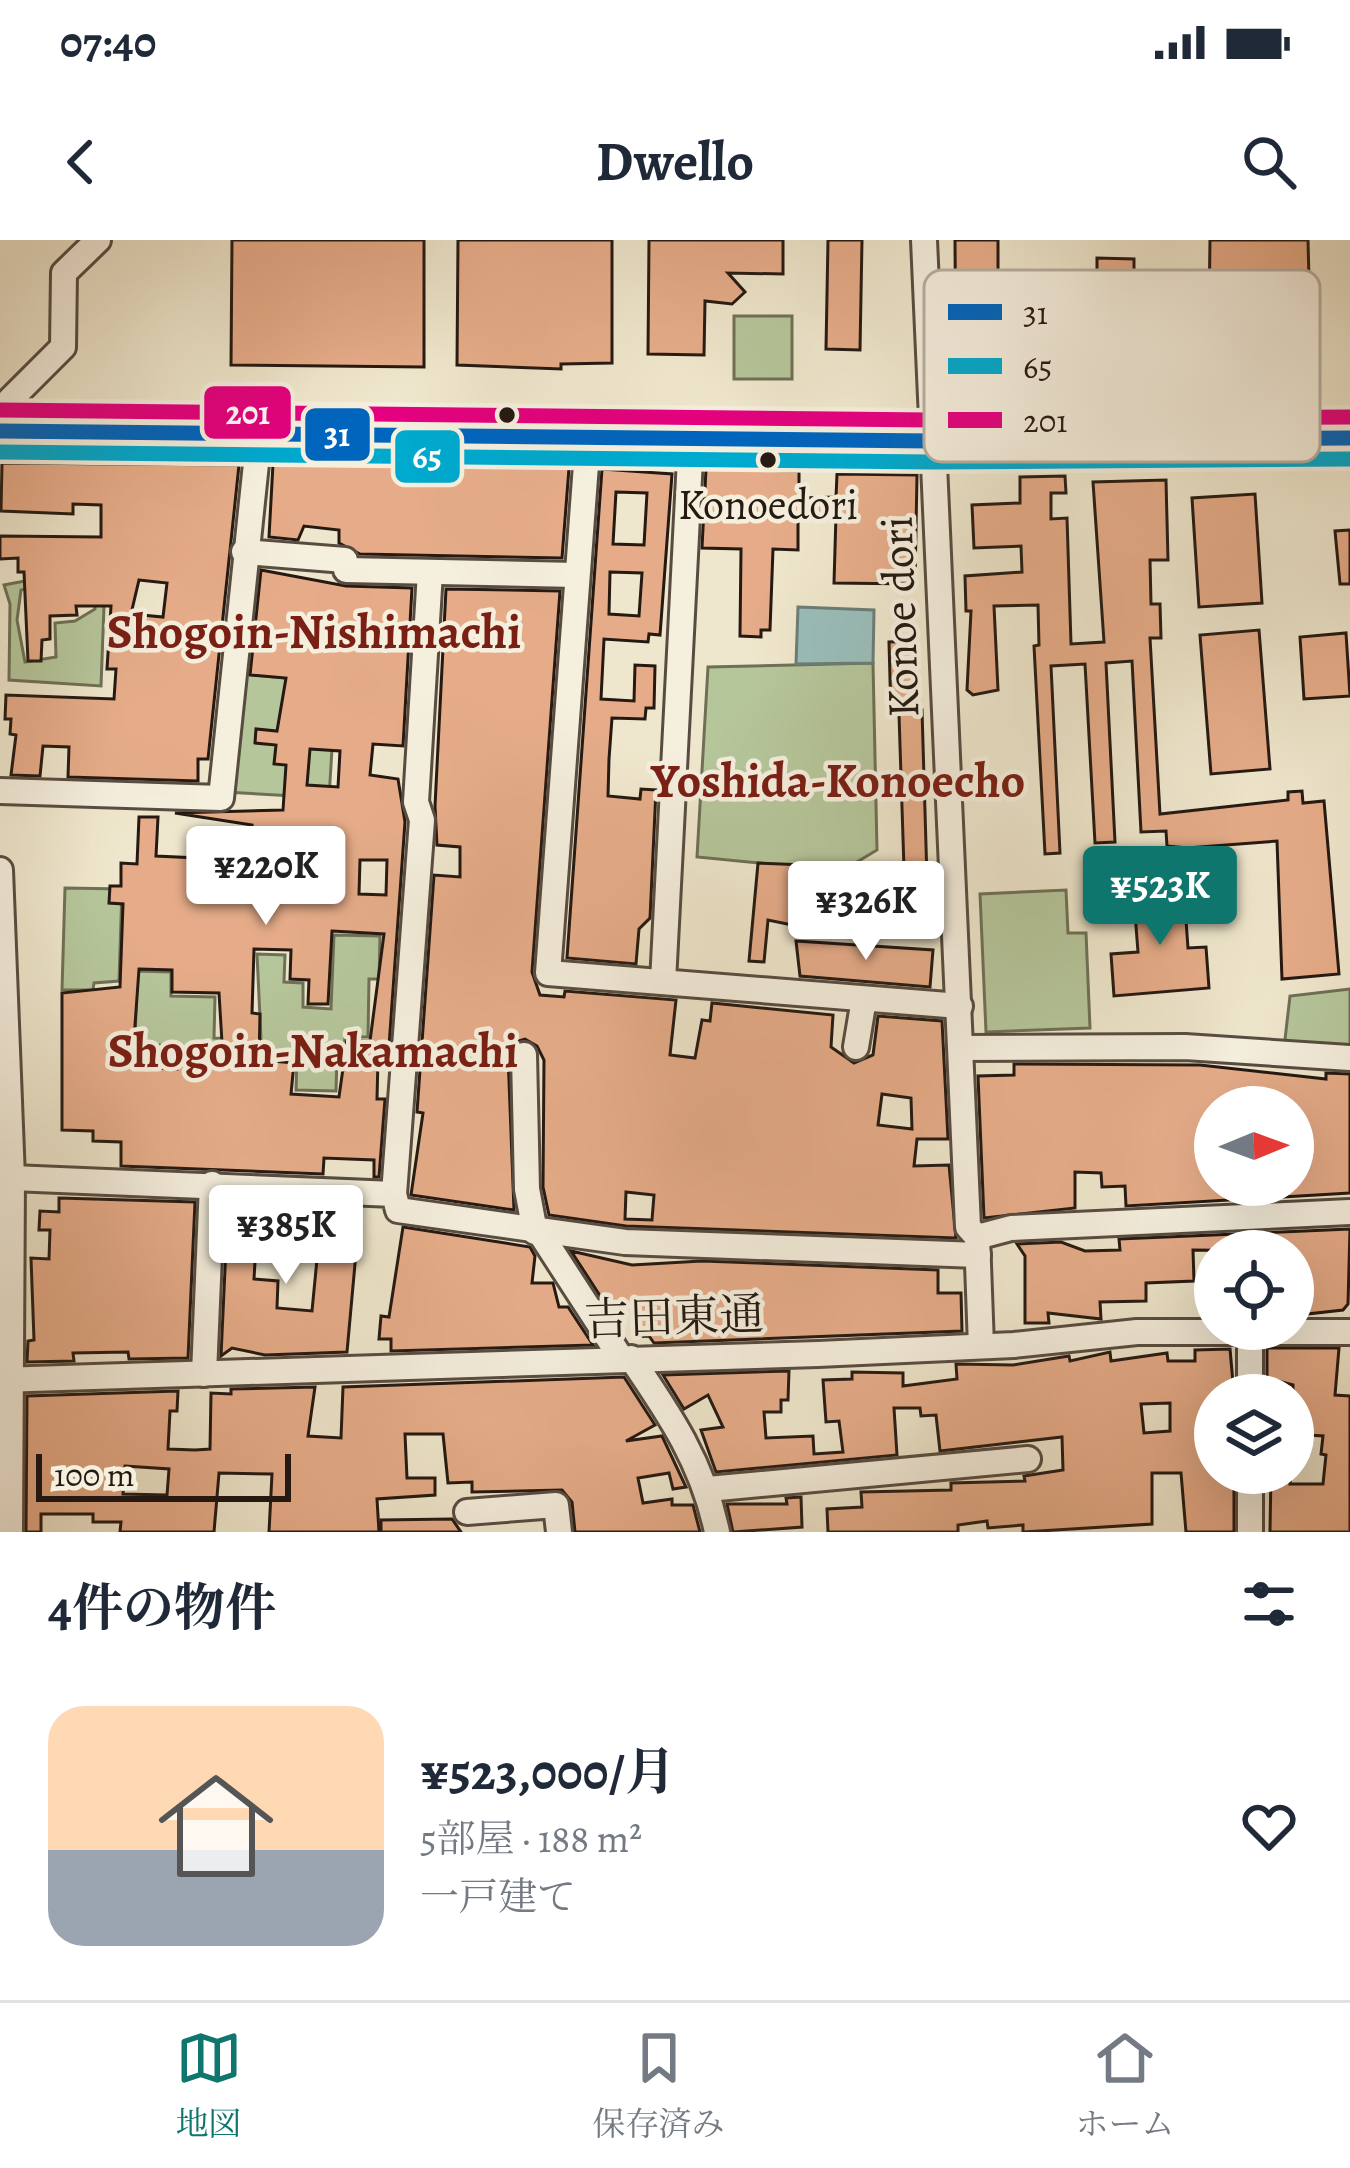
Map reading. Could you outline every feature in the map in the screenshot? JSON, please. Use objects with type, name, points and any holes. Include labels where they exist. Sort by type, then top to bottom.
[{"type":"main road","points":[[3,417],[259,435],[924,441]]},
{"type":"main road","points":[[1320,439],[1350,439]]},
{"type":"street","points":[[3,417],[63,347],[66,240]]},
{"type":"street","points":[[64,273],[98,240]]},
{"type":"street","name":"Konoe dori","points":[[924,240],[925,270]]},
{"type":"street","points":[[0,791],[221,798],[259,435]]},
{"type":"street","points":[[587,438],[548,973],[960,1006]]},
{"type":"street","points":[[663,982],[691,439]]},
{"type":"street","name":"Konoe dori","points":[[933,462],[968,1227],[978,1246],[981,1346]]},
{"type":"street","points":[[244,552],[345,560],[346,570],[576,575]]},
{"type":"street","points":[[430,572],[394,1194],[398,1210],[625,1242],[978,1246],[1011,1228],[1350,1212]]},
{"type":"street","points":[[0,870],[10,1532]]},
{"type":"street","points":[[856,1047],[864,999]]},
{"type":"street","points":[[962,1048],[1185,1047],[1350,1058]]},
{"type":"street","points":[[524,1055],[527,1189],[538,1233],[688,1441],[708,1490],[717,1532]]},
{"type":"street","points":[[8,1191],[212,1184],[394,1194]]},
{"type":"street","points":[[204,1373],[212,1184]]},
{"type":"street","name":"吉田東通","points":[[6,1380],[981,1346],[1137,1332],[1194,1332]]},
{"type":"street","name":"吉田東通","points":[[1314,1332],[1350,1332]]},
{"type":"street","points":[[708,1490],[1028,1459]]},
{"type":"street","points":[[1250,1494],[1250,1532]]},
{"type":"street","points":[[467,1512],[556,1505],[559,1532]]},
{"type":"green space","points":[[734,316],[792,316],[792,379],[734,379]]},
{"type":"green space","points":[[35,579],[34,588],[21,590],[17,620],[25,662],[56,657],[55,623],[75,621],[95,609],[94,600],[104,606],[101,686],[9,680],[10,604],[4,585]]},
{"type":"green space","points":[[873,663],[877,850],[842,871],[697,857],[708,667]]},
{"type":"green space","points":[[234,673],[336,683],[329,798],[225,792]]},
{"type":"green space","points":[[65,888],[122,889],[119,981],[94,983],[93,990],[62,990]]},
{"type":"green space","points":[[1066,890],[1068,933],[1086,933],[1090,1028],[986,1032],[980,894]]},
{"type":"green space","points":[[334,935],[380,936],[379,979],[369,979],[368,1037],[345,1037],[344,1057],[337,1058],[336,1091],[296,1090],[297,1055],[161,1055],[160,1045],[135,1044],[137,971],[171,972],[171,996],[215,997],[214,1038],[261,1039],[257,954],[285,955],[284,982],[303,983],[303,1007],[331,1009]]},
{"type":"green space","points":[[1350,989],[1350,1053],[1284,1048],[1290,996]]},
{"type":"water","points":[[798,607],[874,610],[873,663],[796,664]]},
{"type":"building","points":[[232,240],[424,240],[424,367],[231,365]]},
{"type":"building","points":[[458,240],[612,240],[612,363],[561,364],[561,369],[457,365]]},
{"type":"building","points":[[649,240],[783,240],[783,274],[728,273],[745,292],[732,304],[705,301],[704,355],[648,354]]},
{"type":"building","points":[[828,240],[862,240],[860,350],[826,349]]},
{"type":"building","points":[[955,240],[998,240],[998,270],[955,270]]},
{"type":"building","points":[[1210,240],[1308,240],[1309,270],[1210,270]]},
{"type":"building","points":[[1097,258],[1134,259],[1134,270],[1097,270]]},
{"type":"building","points":[[2,463],[239,465],[208,759],[198,759],[198,781],[68,777],[69,747],[43,746],[40,776],[11,775],[16,735],[10,734],[11,719],[5,719],[6,695],[114,699],[116,669],[107,669],[111,606],[76,606],[77,615],[50,616],[50,639],[42,640],[41,661],[28,661],[24,572],[18,572],[18,558],[0,559],[0,536],[101,537],[101,505],[73,504],[73,514],[1,511]],"holes":[[[139,580],[167,583],[163,617],[131,614]]]},
{"type":"building","points":[[273,464],[569,468],[562,558],[360,554],[339,543],[339,530],[304,526],[298,540],[269,537]]},
{"type":"building","points":[[602,469],[672,474],[660,635],[649,634],[648,642],[604,639],[601,699],[634,701],[635,665],[655,666],[654,708],[646,708],[645,719],[612,718],[608,796],[640,799],[641,789],[656,790],[650,918],[639,929],[636,964],[567,958]],"holes":[[[616,492],[647,493],[644,545],[613,544]],[[610,572],[642,573],[639,616],[609,614]]]},
{"type":"building","points":[[706,469],[799,471],[799,498],[836,497],[837,474],[917,475],[915,584],[834,583],[836,515],[798,516],[798,550],[773,549],[770,630],[761,630],[761,637],[740,636],[741,549],[702,548]]},
{"type":"building","points":[[1065,476],[1066,493],[1051,493],[1051,519],[1067,518],[1071,644],[1104,642],[1093,482],[1166,480],[1168,560],[1150,560],[1151,604],[1160,604],[1161,638],[1150,638],[1160,814],[1288,800],[1288,792],[1302,791],[1303,803],[1324,801],[1339,974],[1282,979],[1277,841],[1187,848],[1167,846],[1166,831],[1141,832],[1132,661],[1106,663],[1115,842],[1095,843],[1085,664],[1051,666],[1060,853],[1045,854],[1034,646],[1039,645],[1038,605],[994,606],[998,690],[973,695],[967,690],[971,611],[966,611],[965,576],[1022,572],[1021,546],[974,548],[972,505],[1020,503],[1020,477]]},
{"type":"building","points":[[1255,494],[1262,603],[1199,607],[1192,498]]},
{"type":"building","points":[[1350,530],[1350,584],[1340,584],[1335,531]]},
{"type":"building","points":[[261,570],[346,586],[412,588],[403,746],[373,744],[370,775],[398,779],[405,822],[388,1060],[378,1059],[377,1099],[385,1099],[379,1177],[374,1177],[374,1160],[324,1158],[323,1174],[121,1166],[121,1142],[93,1141],[93,1131],[62,1130],[62,993],[120,987],[123,904],[109,903],[110,886],[121,886],[121,863],[137,864],[139,817],[158,817],[156,856],[219,859],[219,869],[252,870],[252,825],[175,813],[283,810],[286,765],[274,764],[276,745],[255,743],[256,729],[277,731],[286,678],[250,675]],"holes":[[[310,749],[340,751],[338,787],[307,785]],[[360,860],[387,860],[386,895],[359,894]],[[332,931],[384,934],[370,1041],[347,1040],[339,1097],[291,1094],[294,1063],[259,1060],[260,1014],[252,1013],[254,949],[291,950],[290,979],[309,980],[308,1004],[328,1004]],[[139,969],[172,970],[172,992],[219,993],[223,1059],[177,1060],[177,1069],[132,1067]]]},
{"type":"building","points":[[446,589],[560,591],[532,972],[540,995],[564,997],[565,991],[676,1000],[670,1055],[695,1058],[702,1020],[710,1021],[712,1003],[833,1015],[831,1047],[854,1063],[873,1055],[878,1016],[942,1021],[948,1139],[917,1139],[914,1166],[949,1165],[956,1238],[626,1226],[549,1215],[543,1187],[544,1060],[537,1046],[525,1039],[515,1042],[508,1055],[514,1210],[411,1195],[423,1113],[417,1112],[434,875],[460,877],[460,847],[437,845]],"holes":[[[882,1094],[911,1098],[912,1129],[878,1125]],[[626,1192],[654,1195],[652,1220],[625,1219]]]},
{"type":"building","points":[[1259,630],[1270,769],[1211,774],[1200,635]]},
{"type":"building","points":[[1346,633],[1350,696],[1304,699],[1300,637]]},
{"type":"building","points":[[914,641],[916,710],[922,710],[928,913],[886,913],[886,923],[797,926],[768,920],[764,962],[749,961],[758,863],[904,869],[899,714],[891,715],[889,642]]},
{"type":"building","points":[[1162,886],[1163,893],[1184,892],[1188,948],[1206,947],[1209,988],[1114,996],[1111,954],[1138,952],[1133,887]]},
{"type":"building","points":[[796,941],[933,950],[930,987],[800,976]]},
{"type":"building","points":[[1014,1064],[1200,1065],[1326,1079],[1326,1073],[1350,1074],[1350,1193],[1314,1195],[1314,1086],[1194,1086],[1194,1202],[1126,1206],[1125,1186],[1102,1187],[1101,1173],[1075,1172],[1075,1208],[984,1218],[978,1076],[1014,1075]]},
{"type":"building","points":[[59,1198],[195,1202],[188,1358],[73,1353],[74,1361],[27,1362],[28,1341],[34,1340],[31,1258],[49,1259],[50,1230],[39,1230],[40,1211],[59,1212]]},
{"type":"building","points":[[228,1204],[284,1206],[283,1246],[256,1244],[254,1279],[278,1281],[277,1308],[312,1311],[318,1249],[328,1250],[331,1208],[360,1209],[347,1352],[265,1355],[232,1348],[221,1356]]},
{"type":"building","points":[[403,1227],[530,1247],[535,1256],[532,1283],[553,1283],[559,1307],[568,1307],[593,1345],[391,1351],[391,1339],[379,1339],[381,1316],[389,1317]]},
{"type":"building","points":[[1350,1229],[1348,1304],[1343,1310],[1314,1313],[1314,1231]]},
{"type":"building","points":[[1194,1236],[1194,1281],[1146,1283],[1146,1301],[1100,1302],[1101,1319],[1048,1313],[1049,1323],[1025,1323],[1025,1256],[1017,1244],[1061,1242],[1085,1251],[1120,1250],[1119,1239]]},
{"type":"building","points":[[571,1251],[632,1265],[702,1261],[938,1270],[938,1293],[961,1293],[962,1331],[654,1343],[649,1336],[635,1337],[634,1304],[608,1308]]},
{"type":"building","points":[[1339,1348],[1335,1395],[1350,1396],[1350,1532],[1270,1532],[1271,1494],[1314,1494],[1314,1484],[1323,1484],[1326,1455],[1321,1454],[1323,1436],[1314,1435],[1314,1374],[1267,1374],[1267,1350]]},
{"type":"building","points":[[1195,1350],[1230,1350],[1232,1374],[1194,1374],[1194,1494],[1234,1494],[1234,1532],[1186,1532],[1181,1473],[1152,1473],[1152,1524],[1023,1532],[1023,1525],[988,1528],[987,1521],[958,1525],[958,1532],[828,1532],[827,1509],[862,1507],[861,1492],[951,1490],[951,1483],[1025,1481],[1024,1476],[1063,1470],[1062,1437],[940,1451],[936,1415],[921,1416],[920,1408],[894,1408],[897,1455],[716,1472],[701,1430],[723,1427],[708,1395],[684,1409],[663,1375],[789,1371],[788,1400],[781,1400],[781,1412],[764,1412],[766,1438],[813,1436],[814,1454],[843,1452],[839,1421],[826,1422],[823,1380],[852,1379],[852,1372],[903,1373],[903,1386],[957,1379],[956,1364],[1013,1365],[1069,1356],[1070,1361],[1110,1352],[1111,1361],[1167,1353],[1168,1361],[1195,1361]],"holes":[[[1170,1403],[1170,1431],[1144,1433],[1141,1404]]]},
{"type":"building","points":[[624,1377],[655,1425],[626,1441],[662,1436],[686,1487],[673,1489],[669,1473],[638,1478],[643,1503],[672,1499],[672,1505],[693,1505],[700,1532],[575,1532],[572,1502],[562,1490],[472,1492],[472,1482],[448,1483],[443,1434],[405,1434],[407,1478],[435,1478],[435,1495],[377,1499],[379,1532],[269,1532],[272,1474],[219,1473],[214,1532],[120,1532],[121,1522],[93,1522],[93,1514],[41,1514],[41,1532],[26,1532],[27,1396],[178,1391],[177,1411],[170,1411],[168,1449],[195,1450],[210,1449],[211,1393],[315,1387],[308,1436],[341,1438],[343,1387]],"holes":[[[125,1466],[169,1469],[167,1495],[123,1494]]]},
{"type":"building","points":[[801,1497],[802,1527],[733,1532],[727,1504],[787,1504],[786,1498]]},
{"type":"building","points":[[452,1519],[461,1532],[381,1532],[381,1520]]},
{"type":"transit line","name":"201","points":[[0,410],[924,420]]},
{"type":"transit line","name":"201","points":[[1320,417],[1350,417]]},
{"type":"transit line","name":"31","points":[[0,431],[924,441]]},
{"type":"transit line","name":"31","points":[[1320,438],[1350,438]]},
{"type":"transit line","name":"65","points":[[0,452],[924,462]]},
{"type":"transit line","name":"65","points":[[1320,459],[1350,459]]},
{"type":"place","name":"Konoedori","points":[[768,460]]},
{"type":"district","name":"Shogoin-Nishimachi","points":[[314,631]]},
{"type":"district","name":"Yoshida-Konoecho","points":[[838,780]]},
{"type":"district","name":"Shogoin-Nakamachi","points":[[313,1050]]}]
